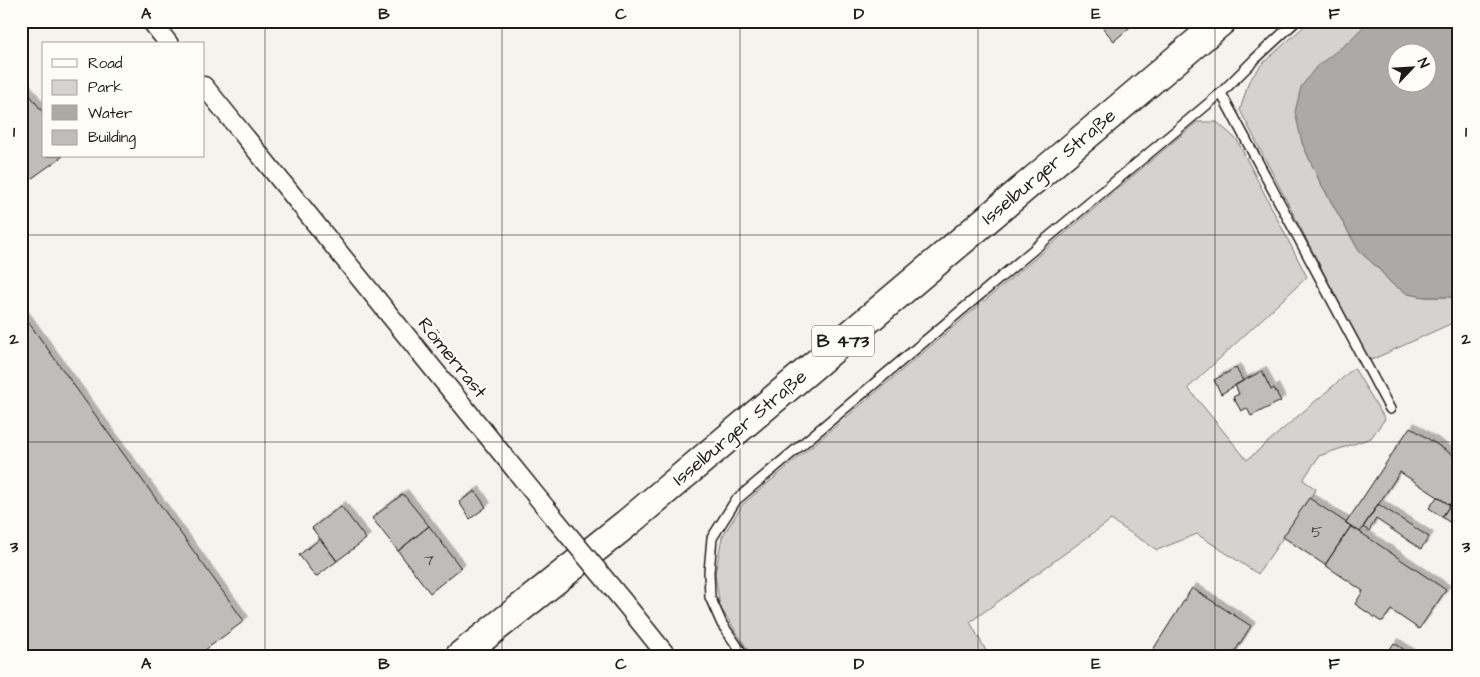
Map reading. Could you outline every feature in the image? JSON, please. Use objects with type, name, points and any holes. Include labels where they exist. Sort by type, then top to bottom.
[{"type":"main road","name":"Isselburger Straße","points":[[460,656],[626,524],[1222,21]]},
{"type":"street","points":[[151,21],[167,42]]},
{"type":"street","name":"Römerrast","points":[[205,87],[667,656]]},
{"type":"lane","points":[[744,656],[722,624],[710,597],[708,572],[712,538],[736,500],[1221,93],[1296,21]]},
{"type":"lane","points":[[1221,93],[1390,409]]},
{"type":"green space","points":[[1310,21],[1369,21],[1347,43],[1302,143],[1319,180],[1359,251],[1391,283],[1408,294],[1425,297],[1459,296],[1459,320],[1369,361],[1240,110],[1249,81],[1262,64]]},
{"type":"green space","points":[[1197,122],[1217,122],[1237,140],[1307,277],[1188,388],[1247,460],[1354,368],[1385,419],[1371,438],[1319,456],[1303,480],[1316,489],[1258,574],[1197,534],[1157,550],[1111,520],[970,622],[989,656],[752,656],[720,607],[715,574],[722,537],[743,504]]},
{"type":"water","points":[[1369,21],[1459,21],[1459,296],[1425,297],[1408,294],[1391,283],[1359,251],[1319,180],[1302,143],[1295,112],[1301,87],[1316,67],[1347,43]]},
{"type":"building","points":[[1097,21],[1137,21],[1114,41]]},
{"type":"building","points":[[21,83],[42,111],[42,158],[60,158],[21,186]]},
{"type":"building","points":[[21,312],[244,621],[197,656],[21,656]]},
{"type":"building","points":[[1236,368],[1243,381],[1221,394],[1214,380]]},
{"type":"building","points":[[1262,371],[1271,390],[1274,388],[1281,401],[1251,416],[1247,408],[1241,411],[1233,397],[1239,394],[1235,385]]},
{"type":"building","points":[[1410,427],[1459,459],[1459,492],[1450,505],[1400,472],[1360,532],[1346,523]]},
{"type":"building","points":[[475,491],[486,507],[470,519],[459,502]]},
{"type":"building","points":[[1459,492],[1459,514],[1452,524],[1442,517]]},
{"type":"building","points":[[403,494],[429,526],[398,551],[372,518]]},
{"type":"building","points":[[1437,497],[1450,505],[1442,517],[1429,508]]},
{"type":"building","points":[[1309,498],[1351,526],[1325,565],[1283,537]]},
{"type":"building","points":[[1378,504],[1429,537],[1421,549],[1376,519],[1369,531],[1363,527]]},
{"type":"building","points":[[341,506],[366,539],[337,561],[312,528]]},
{"type":"building","points":[[429,526],[461,568],[430,593],[398,551]]},
{"type":"building","points":[[1351,526],[1446,590],[1419,629],[1391,610],[1383,621],[1380,621],[1355,604],[1363,591],[1325,565]]},
{"type":"building","points":[[320,539],[337,561],[316,577],[299,555]]},
{"type":"building","points":[[1192,588],[1251,626],[1232,656],[1149,656]]},
{"type":"building","points":[[1394,643],[1414,656],[1385,656]]}]
